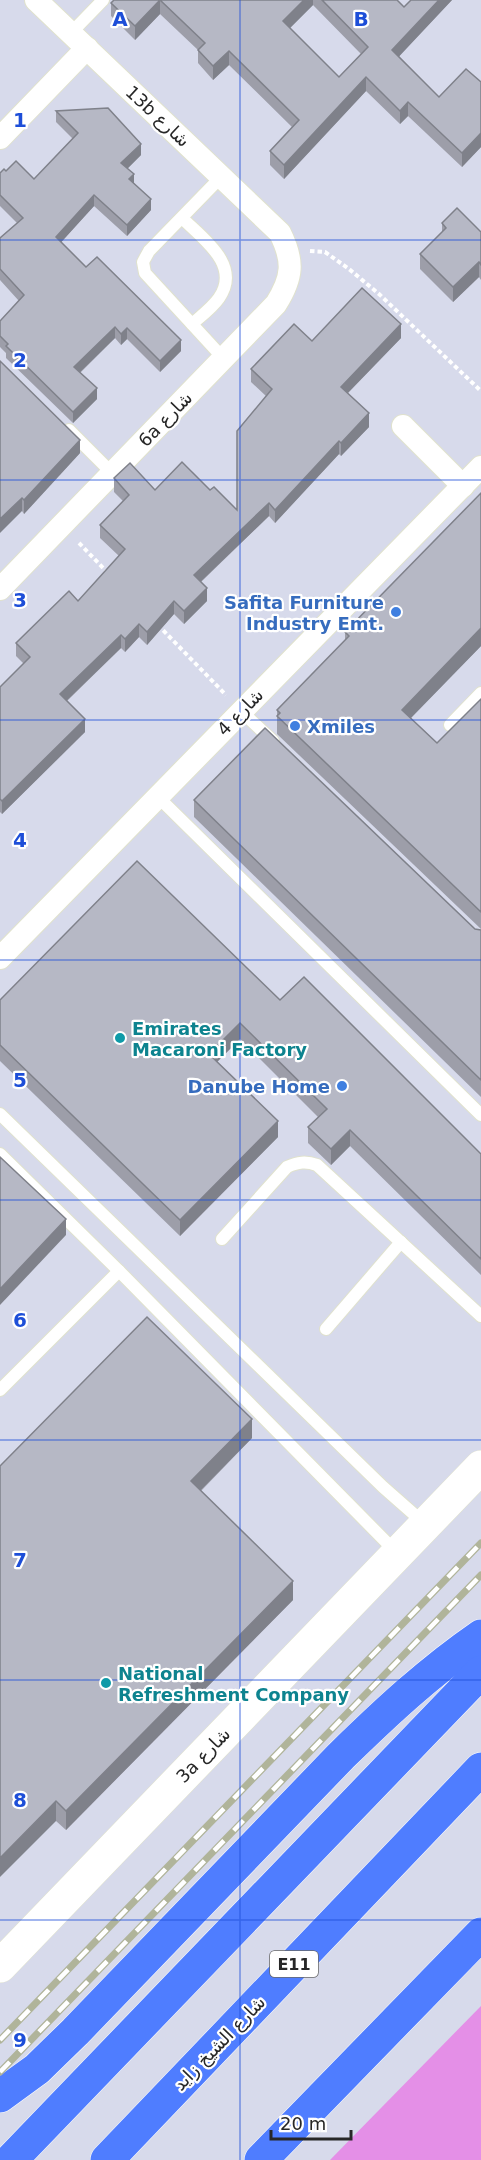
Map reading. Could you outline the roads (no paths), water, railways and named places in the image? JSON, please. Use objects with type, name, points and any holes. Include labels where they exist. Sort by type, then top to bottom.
[{"type":"highway","points":[[0,2096],[37,2069],[75,2032],[380,1717],[422,1681],[481,1636]]},
{"type":"highway","points":[[11,2160],[481,1672]]},
{"type":"highway","name":"شارع الشيخ زايد","points":[[107,2160],[481,1769]]},
{"type":"highway","points":[[261,2160],[481,1934]]},
{"type":"street","name":"13b شارع","points":[[36,0],[222,176],[284,242]]},
{"type":"street","points":[[0,138],[79,41]]},
{"type":"street","name":"6a شارع","points":[[0,589],[276,304],[286,288],[290,269],[284,242]]},
{"type":"street","points":[[403,426],[463,486]]},
{"type":"street","name":"شارع 4","points":[[0,958],[481,467]]},
{"type":"street","name":"3a شارع","points":[[0,1966],[481,1467]]},
{"type":"lane","points":[[79,41],[103,0]]},
{"type":"lane","points":[[222,176],[149,251],[143,262],[145,273],[224,359]]},
{"type":"lane","points":[[182,218],[219,254],[226,275],[224,289],[219,299],[192,324]]},
{"type":"lane","points":[[57,418],[113,474]]},
{"type":"lane","points":[[450,725],[481,693]]},
{"type":"lane","points":[[242,711],[284,752]]},
{"type":"lane","points":[[158,797],[481,1115]]},
{"type":"lane","points":[[0,1114],[375,1479],[426,1525]]},
{"type":"lane","points":[[0,1154],[119,1271],[398,1554]]},
{"type":"lane","points":[[222,1239],[287,1167],[297,1162],[307,1161],[317,1165],[481,1316]]},
{"type":"lane","points":[[326,1329],[401,1242]]},
{"type":"lane","points":[[0,1390],[119,1271]]},
{"type":"railway","points":[[0,2040],[481,1543]]},
{"type":"railway","points":[[0,2072],[481,1575]]},
{"type":"place","name":"Safita Furniture Industry Emt.","points":[[396,612]]},
{"type":"place","name":"Xmiles","points":[[295,726]]},
{"type":"place","name":"Emirates Macaroni Factory","points":[[120,1038]]},
{"type":"place","name":"Danube Home","points":[[342,1086]]},
{"type":"place","name":"National Refreshment Company","points":[[106,1683]]}]
